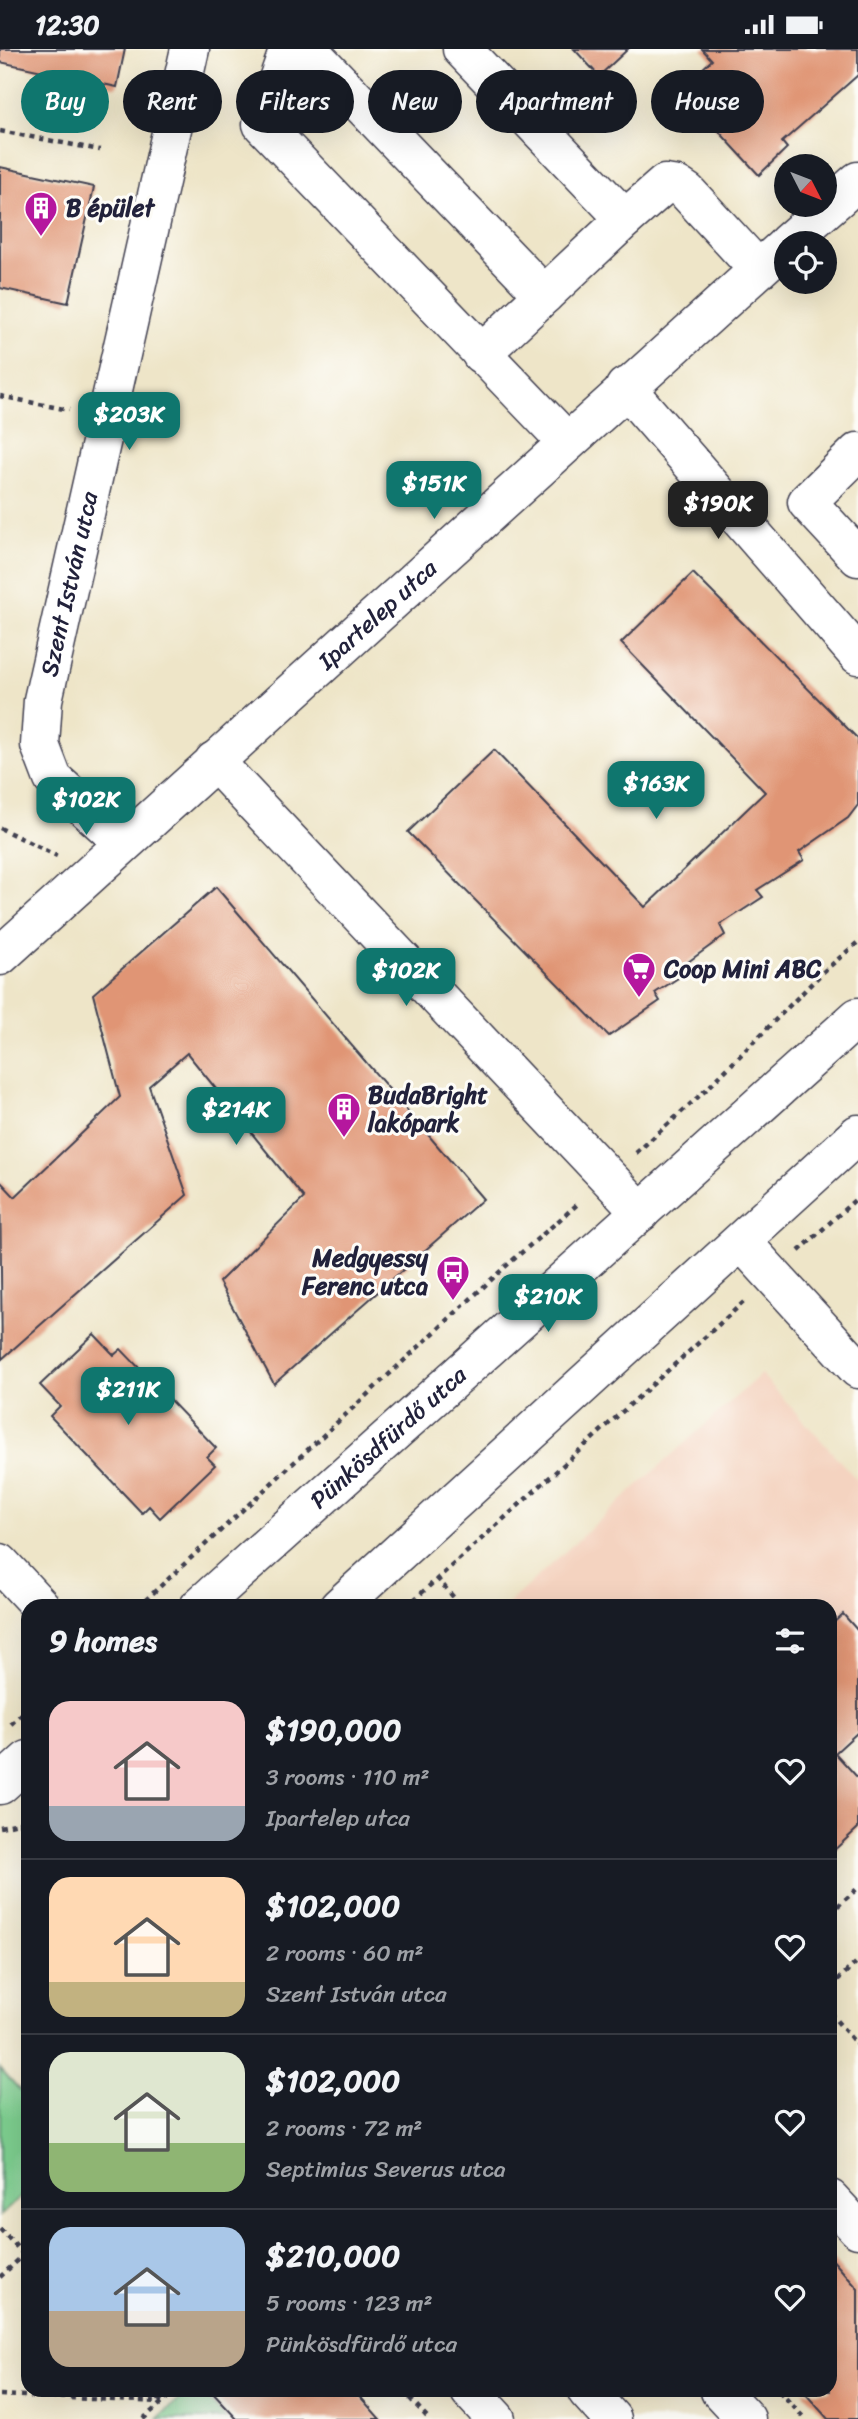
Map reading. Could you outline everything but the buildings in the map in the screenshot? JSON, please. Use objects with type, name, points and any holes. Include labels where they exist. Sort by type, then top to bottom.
[{"type":"street","name":"Szent István utca","points":[[124,843],[53,779],[40,745],[43,700],[190,49]]},
{"type":"street","points":[[289,49],[262,124],[566,441]]},
{"type":"street","points":[[308,49],[544,295]]},
{"type":"street","points":[[462,49],[625,219]]},
{"type":"street","name":"Ipartelep utca","points":[[801,231],[858,181]]},
{"type":"street","points":[[481,354],[665,184],[678,186],[774,250]]},
{"type":"street","name":"Ipartelep utca","points":[[0,956],[774,255]]},
{"type":"street","points":[[625,387],[858,655]]},
{"type":"street","points":[[858,452],[807,502],[858,557]]},
{"type":"street","points":[[214,761],[640,1212]]},
{"type":"street","name":"Pünkösdfürdő utca","points":[[208,1599],[858,1017]]},
{"type":"street","points":[[348,1599],[858,1134]]},
{"type":"street","points":[[741,1242],[858,1369]]},
{"type":"street","points":[[0,1563],[34,1599]]},
{"type":"street","points":[[837,2206],[858,2229]]},
{"type":"street","points":[[476,2397],[496,2419]]},
{"type":"street","points":[[592,2397],[612,2419]]},
{"type":"street","points":[[726,2397],[746,2419]]},
{"type":"path","points":[[0,131],[100,150]]},
{"type":"path","points":[[0,396],[108,415]]},
{"type":"path","points":[[0,828],[72,863],[86,876]]},
{"type":"path","points":[[147,1599],[506,1266],[707,1089],[822,973],[858,942]]},
{"type":"path","points":[[415,1599],[858,1198]]},
{"type":"path","points":[[837,1907],[858,1888]]},
{"type":"path","points":[[837,1980],[858,1961]]},
{"type":"path","points":[[837,2021],[858,2046]]},
{"type":"path","points":[[0,2229],[21,2249]]},
{"type":"path","points":[[0,2277],[21,2260]]},
{"type":"path","points":[[0,2395],[21,2396]]},
{"type":"path","points":[[46,2397],[162,2402]]},
{"type":"path","points":[[157,2397],[162,2402]]},
{"type":"path","points":[[143,2419],[168,2397]]},
{"type":"path","points":[[409,2397],[429,2419]]},
{"type":"path","points":[[785,2397],[805,2419]]},
{"type":"shaded area","points":[[761,1374],[858,1481],[858,1732],[837,1751],[837,1599],[513,1599]]},
{"type":"shaded area","points":[[837,1755],[858,1778],[858,1828],[837,1848]]},
{"type":"green space","points":[[0,2068],[21,2091],[21,2196],[0,2216]]},
{"type":"green space","points":[[182,2397],[206,2397],[226,2419],[157,2419]]},
{"type":"place","name":"B épület","points":[[41,238]]},
{"type":"place","name":"Coop Mini ABC","points":[[639,999]]},
{"type":"place","name":"BudaBright lakópark","points":[[344,1139]]},
{"type":"place","name":"Medgyessy Ferenc utca","points":[[453,1302]]}]
